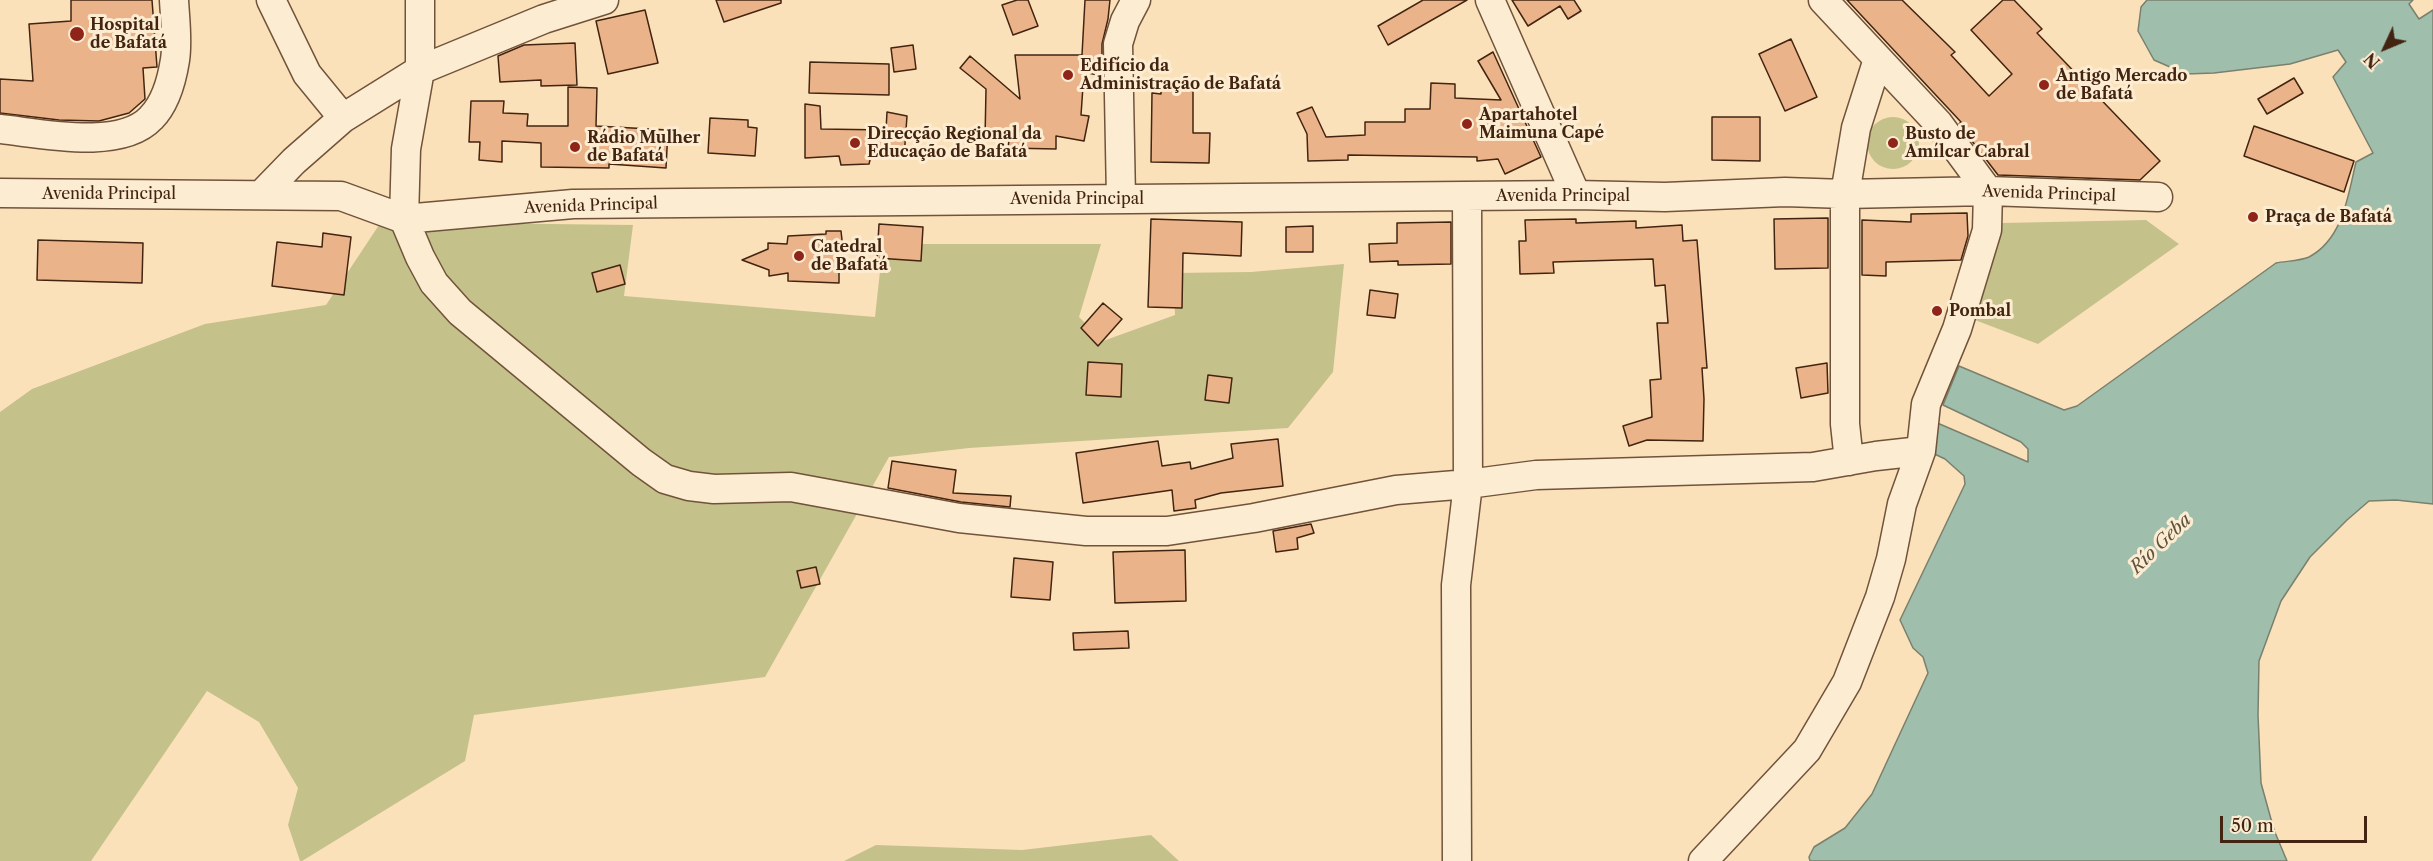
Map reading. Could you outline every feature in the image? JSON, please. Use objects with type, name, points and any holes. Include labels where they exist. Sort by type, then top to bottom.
[{"type":"street","points":[[0,129],[106,137],[131,131],[151,119],[167,94],[176,57],[174,0]]},
{"type":"street","points":[[271,0],[307,74],[344,118]]},
{"type":"street","points":[[420,0],[420,70],[406,149],[404,219],[420,257],[434,283],[460,312],[641,462],[665,479],[689,486],[714,489],[791,487],[959,518],[1086,531],[1167,531],[1254,518],[1396,490],[1536,475],[1813,467],[1921,451]]},
{"type":"street","points":[[261,195],[294,160],[344,118],[420,70],[544,19],[604,0]]},
{"type":"street","points":[[1121,199],[1118,44],[1125,21],[1136,0]]},
{"type":"street","points":[[1490,0],[1576,195]]},
{"type":"street","points":[[1703,861],[1807,750],[1847,682],[1880,597],[1891,559],[1902,504],[1921,451],[1926,404],[1957,329],[1987,230],[1988,191],[1938,123],[1823,0]]},
{"type":"street","points":[[1849,461],[1845,424],[1845,194],[1856,128],[1878,59]]},
{"type":"street","name":"Avenida Principal","points":[[0,193],[341,196],[404,219],[573,204],[1576,195],[1665,197],[1785,192],[1845,194],[1988,191],[2158,197]]},
{"type":"street","points":[[1457,861],[1456,585],[1468,484],[1467,196]]},
{"type":"shaded area","points":[[1888,117],[1898,117],[1912,124],[1919,143],[1912,162],[1898,169],[1888,169],[1878,165],[1871,158],[1867,148],[1867,138],[1871,128],[1878,121]]},
{"type":"shaded area","points":[[2146,220],[2179,244],[2038,344],[1975,320],[2002,223]]},
{"type":"shaded area","points":[[381,222],[633,225],[624,296],[875,317],[883,244],[1101,244],[1079,317],[1103,341],[1175,315],[1173,273],[1251,272],[1344,264],[1333,372],[1288,428],[969,448],[889,457],[765,677],[474,715],[465,761],[302,861],[300,861],[288,825],[298,788],[259,722],[207,691],[91,861],[0,861],[0,412],[32,389],[205,324],[326,305]]},
{"type":"shaded area","points":[[1151,835],[1179,861],[844,861],[876,845],[1022,850]]},
{"type":"water","name":"Río Geba","points":[[2147,0],[2413,0],[2409,4],[2419,19],[2433,10],[2433,504],[2396,500],[2369,501],[2310,557],[2281,601],[2259,661],[2258,715],[2261,783],[2274,830],[2287,861],[1810,861],[1809,857],[1814,847],[1845,828],[1872,794],[1928,673],[1923,657],[1913,648],[1900,620],[1965,484],[1964,476],[1945,459],[1924,449],[1935,422],[2028,462],[2028,449],[2021,442],[1943,405],[1959,366],[2064,410],[2077,406],[2276,263],[2309,257],[2320,249],[2330,239],[2342,216],[2356,162],[2373,153],[2333,77],[2346,62],[2338,50],[2290,64],[2186,74],[2154,60],[2138,31],[2141,7]]},
{"type":"building","name":"Hospital de Bafatá","points":[[71,0],[152,0],[157,67],[143,68],[145,99],[129,113],[99,121],[59,120],[0,113],[0,79],[33,81],[29,24],[71,21]]},
{"type":"building","points":[[716,0],[781,0],[781,3],[724,22]]},
{"type":"building","points":[[1017,0],[1028,0],[1038,26],[1013,35],[1002,5]]},
{"type":"building","name":"Edifício da Administração de Bafatá","points":[[1085,0],[1110,0],[1102,44],[1102,76],[1084,72],[1081,115],[1089,116],[1084,141],[1056,136],[1056,149],[1008,148],[1009,140],[985,139],[986,89],[960,68],[970,56],[1020,99],[1015,55],[1082,55]]},
{"type":"building","points":[[1423,0],[1467,0],[1388,45],[1378,26]]},
{"type":"building","points":[[1512,0],[1574,0],[1581,11],[1568,19],[1560,6],[1528,26]]},
{"type":"building","name":"Antigo Mercado de Bafatá","points":[[1847,0],[1902,0],[1955,52],[1951,55],[1989,96],[2012,74],[1971,30],[2003,0],[2014,0],[2042,29],[2037,33],[2160,161],[2140,180],[1998,175],[1959,124],[1961,122]]},
{"type":"building","points":[[645,10],[658,63],[608,74],[596,21]]},
{"type":"building","points":[[1791,39],[1817,97],[1785,111],[1759,54]]},
{"type":"building","points":[[575,43],[577,85],[541,86],[541,80],[500,82],[498,56],[524,45]]},
{"type":"building","points":[[913,45],[916,69],[894,72],[891,48]]},
{"type":"building","points":[[1493,52],[1541,157],[1505,174],[1498,159],[1477,161],[1477,157],[1348,155],[1348,160],[1308,161],[1307,134],[1297,113],[1312,107],[1326,137],[1365,135],[1365,122],[1405,122],[1405,109],[1430,109],[1431,83],[1455,84],[1455,98],[1501,100],[1478,61]]},
{"type":"building","points":[[810,62],[889,64],[889,95],[809,93]]},
{"type":"building","points":[[2294,78],[2303,93],[2267,114],[2258,99]]},
{"type":"building","points":[[1161,83],[1193,84],[1193,133],[1210,133],[1209,163],[1151,162],[1152,93],[1161,94]]},
{"type":"building","points":[[568,87],[597,88],[596,126],[668,130],[666,168],[609,164],[609,168],[541,167],[541,143],[502,141],[502,162],[479,160],[480,142],[469,142],[471,101],[504,101],[503,113],[528,114],[527,126],[568,126]]},
{"type":"building","name":"Direcção Regional da Educação de Bafatá","points":[[805,104],[820,106],[821,129],[886,130],[887,112],[907,116],[904,158],[871,156],[869,164],[841,165],[839,156],[805,158]]},
{"type":"building","points":[[1712,117],[1760,117],[1760,161],[1712,160]]},
{"type":"building","points":[[710,118],[748,120],[748,127],[757,128],[755,156],[708,153]]},
{"type":"building","points":[[2254,126],[2354,161],[2344,192],[2244,156]]},
{"type":"building","points":[[1967,213],[1968,236],[1961,260],[1886,262],[1886,276],[1862,275],[1862,220],[1911,222],[1911,214]]},
{"type":"building","points":[[1828,218],[1828,268],[1775,269],[1774,219]]},
{"type":"building","points":[[1151,219],[1242,222],[1241,256],[1183,253],[1182,308],[1148,307]]},
{"type":"building","points":[[1576,219],[1576,223],[1636,221],[1636,228],[1682,225],[1683,241],[1697,240],[1707,368],[1702,368],[1703,441],[1647,440],[1629,446],[1623,426],[1652,417],[1650,380],[1661,379],[1657,323],[1668,323],[1665,285],[1655,286],[1653,259],[1553,262],[1554,273],[1520,274],[1519,241],[1526,241],[1525,220]]},
{"type":"building","points":[[1451,222],[1451,264],[1398,265],[1398,261],[1370,262],[1369,244],[1397,243],[1397,223]]},
{"type":"building","points":[[879,224],[923,227],[921,261],[877,258]]},
{"type":"building","points":[[1313,226],[1313,252],[1286,252],[1286,227]]},
{"type":"building","name":"Catedral de Bafatá","points":[[826,231],[841,231],[844,258],[839,273],[839,283],[788,281],[788,273],[769,276],[769,270],[742,260],[768,249],[768,243],[787,244],[788,236],[826,234]]},
{"type":"building","points":[[323,233],[351,237],[344,295],[272,286],[277,242],[322,247]]},
{"type":"building","points":[[38,240],[143,243],[142,283],[37,280]]},
{"type":"building","points":[[620,265],[625,284],[597,292],[592,273]]},
{"type":"building","points":[[1370,290],[1398,294],[1395,318],[1367,315]]},
{"type":"building","points":[[1103,303],[1122,319],[1098,346],[1081,328]]},
{"type":"building","points":[[1088,362],[1122,364],[1121,397],[1086,395]]},
{"type":"building","points":[[1827,363],[1828,393],[1801,398],[1796,368]]},
{"type":"building","points":[[1208,375],[1232,378],[1229,403],[1205,400]]},
{"type":"building","points":[[1278,439],[1283,486],[1221,493],[1195,500],[1196,508],[1174,511],[1172,490],[1083,503],[1076,453],[1158,441],[1162,466],[1190,462],[1191,469],[1233,458],[1231,444]]},
{"type":"building","points":[[892,461],[956,470],[953,493],[1011,496],[1010,507],[961,502],[888,488]]},
{"type":"building","points":[[1311,524],[1314,533],[1297,538],[1298,549],[1276,552],[1273,531]]},
{"type":"building","points":[[1185,550],[1186,601],[1115,603],[1113,552]]},
{"type":"building","points":[[1014,558],[1053,562],[1050,600],[1011,597]]},
{"type":"building","points":[[816,567],[820,584],[801,588],[797,571]]},
{"type":"building","points":[[1128,631],[1129,648],[1074,650],[1073,633]]},
{"type":"place","name":"Hospital de Bafatá","points":[[77,34]]},
{"type":"place","name":"Edifício da Administração de Bafatá","points":[[1068,75]]},
{"type":"place","name":"Antigo Mercado de Bafatá","points":[[2044,85]]},
{"type":"place","name":"Apartahotel Maimuna Capé","points":[[1467,124]]},
{"type":"place","name":"Direcção Regional da Educação de Bafatá","points":[[855,143]]},
{"type":"place","name":"Busto de Amílcar Cabral","points":[[1893,143]]},
{"type":"place","name":"Rádio Mulher de Bafatá","points":[[575,147]]},
{"type":"place","name":"Praça de Bafatá","points":[[2253,217]]},
{"type":"place","name":"Catedral de Bafatá","points":[[799,256]]},
{"type":"place","name":"Pombal","points":[[1937,311]]}]
